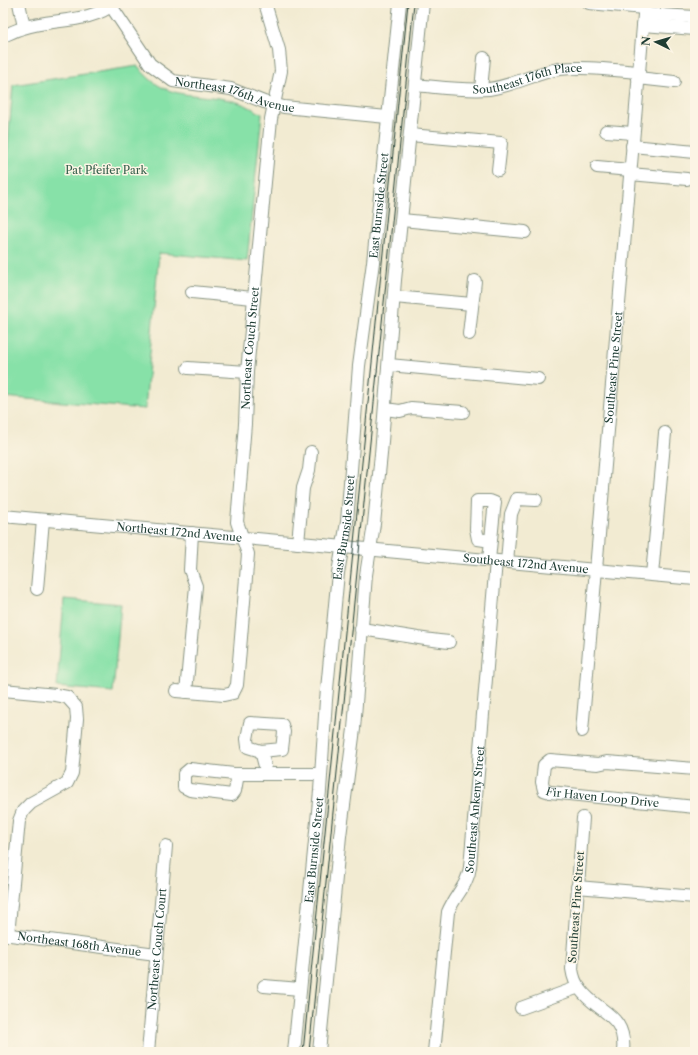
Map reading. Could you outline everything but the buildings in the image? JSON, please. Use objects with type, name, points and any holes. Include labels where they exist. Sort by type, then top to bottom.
[{"type":"street","points":[[19,3],[24,27]]},
{"type":"street","name":"Northeast Couch Street","points":[[192,533],[190,570],[191,578],[196,586],[181,691],[224,695],[233,693],[237,685],[248,554],[237,522],[245,424],[247,372],[271,118],[279,85],[280,61],[265,3]]},
{"type":"street","name":"East Burnside Street","points":[[294,1052],[321,774],[329,670],[352,466],[361,353],[373,262],[400,3]]},
{"type":"street","points":[[319,1052],[340,836],[354,729],[361,629],[385,409],[394,297],[423,3]]},
{"type":"street","points":[[589,3],[644,12],[695,17]]},
{"type":"street","name":"Northeast 176th Avenue","points":[[3,36],[24,27],[73,20],[103,11],[113,5],[150,64],[165,76],[173,80],[231,89],[284,107],[387,117]]},
{"type":"street","points":[[644,12],[695,29]]},
{"type":"street","name":"Southeast Pine Street","points":[[582,731],[644,12]]},
{"type":"street","points":[[481,89],[484,58]]},
{"type":"street","name":"Southeast 176th Place","points":[[415,85],[481,89],[504,86],[558,70],[584,68],[639,75],[674,82]]},
{"type":"street","points":[[606,131],[634,133]]},
{"type":"street","points":[[410,134],[501,143],[498,170]]},
{"type":"street","points":[[632,146],[695,152]]},
{"type":"street","points":[[597,167],[687,179]]},
{"type":"street","points":[[402,220],[525,232]]},
{"type":"street","points":[[469,334],[474,281]]},
{"type":"street","points":[[192,292],[254,298]]},
{"type":"street","points":[[394,297],[472,304]]},
{"type":"street","points":[[389,365],[538,379]]},
{"type":"street","points":[[188,368],[247,372]]},
{"type":"street","points":[[385,409],[400,411],[411,408],[463,412]]},
{"type":"street","points":[[652,575],[665,433]]},
{"type":"street","points":[[298,543],[303,488],[309,470],[311,452]]},
{"type":"street","points":[[497,561],[517,499],[536,500]]},
{"type":"street","name":"Northeast 172nd Avenue","points":[[3,516],[356,548]]},
{"type":"street","points":[[37,589],[43,520]]},
{"type":"street","points":[[491,541],[497,561]]},
{"type":"street","name":"Southeast 172nd Avenue","points":[[356,548],[695,579]]},
{"type":"street","name":"Southeast Ankeny Street","points":[[434,1052],[448,912],[452,902],[469,877],[497,561]]},
{"type":"street","points":[[361,629],[449,642]]},
{"type":"street","points":[[3,690],[56,694],[67,697],[76,708],[77,719],[72,773],[67,783],[31,803],[23,811],[19,821],[5,934]]},
{"type":"street","points":[[261,751],[267,774]]},
{"type":"street","name":"Fir Haven Loop Drive","points":[[695,769],[607,762],[598,764],[550,760],[544,765],[542,782],[544,790],[550,792],[695,807]]},
{"type":"street","points":[[238,774],[321,774]]},
{"type":"street","name":"Southeast Pine Street","points":[[581,990],[574,980],[572,969],[576,887],[583,818]]},
{"type":"street","name":"Northeast Couch Court","points":[[148,1052],[166,846]]},
{"type":"street","points":[[576,887],[695,897]]},
{"type":"street","name":"Northeast 168th Avenue","points":[[5,934],[156,954]]},
{"type":"street","points":[[264,986],[300,989]]},
{"type":"street","points":[[521,1008],[581,990],[614,1018],[622,1034],[623,1052]]},
{"type":"green space","name":"Pat Pfeifer Park","points":[[138,66],[148,78],[159,86],[170,91],[237,102],[262,114],[247,261],[159,253],[145,409],[3,397],[3,202],[13,85]]},
{"type":"green space","points":[[64,599],[121,604],[113,692],[57,687]]},
{"type":"tram line","points":[[303,1052],[408,3]]},
{"type":"tram line","points":[[309,1052],[414,3]]}]
